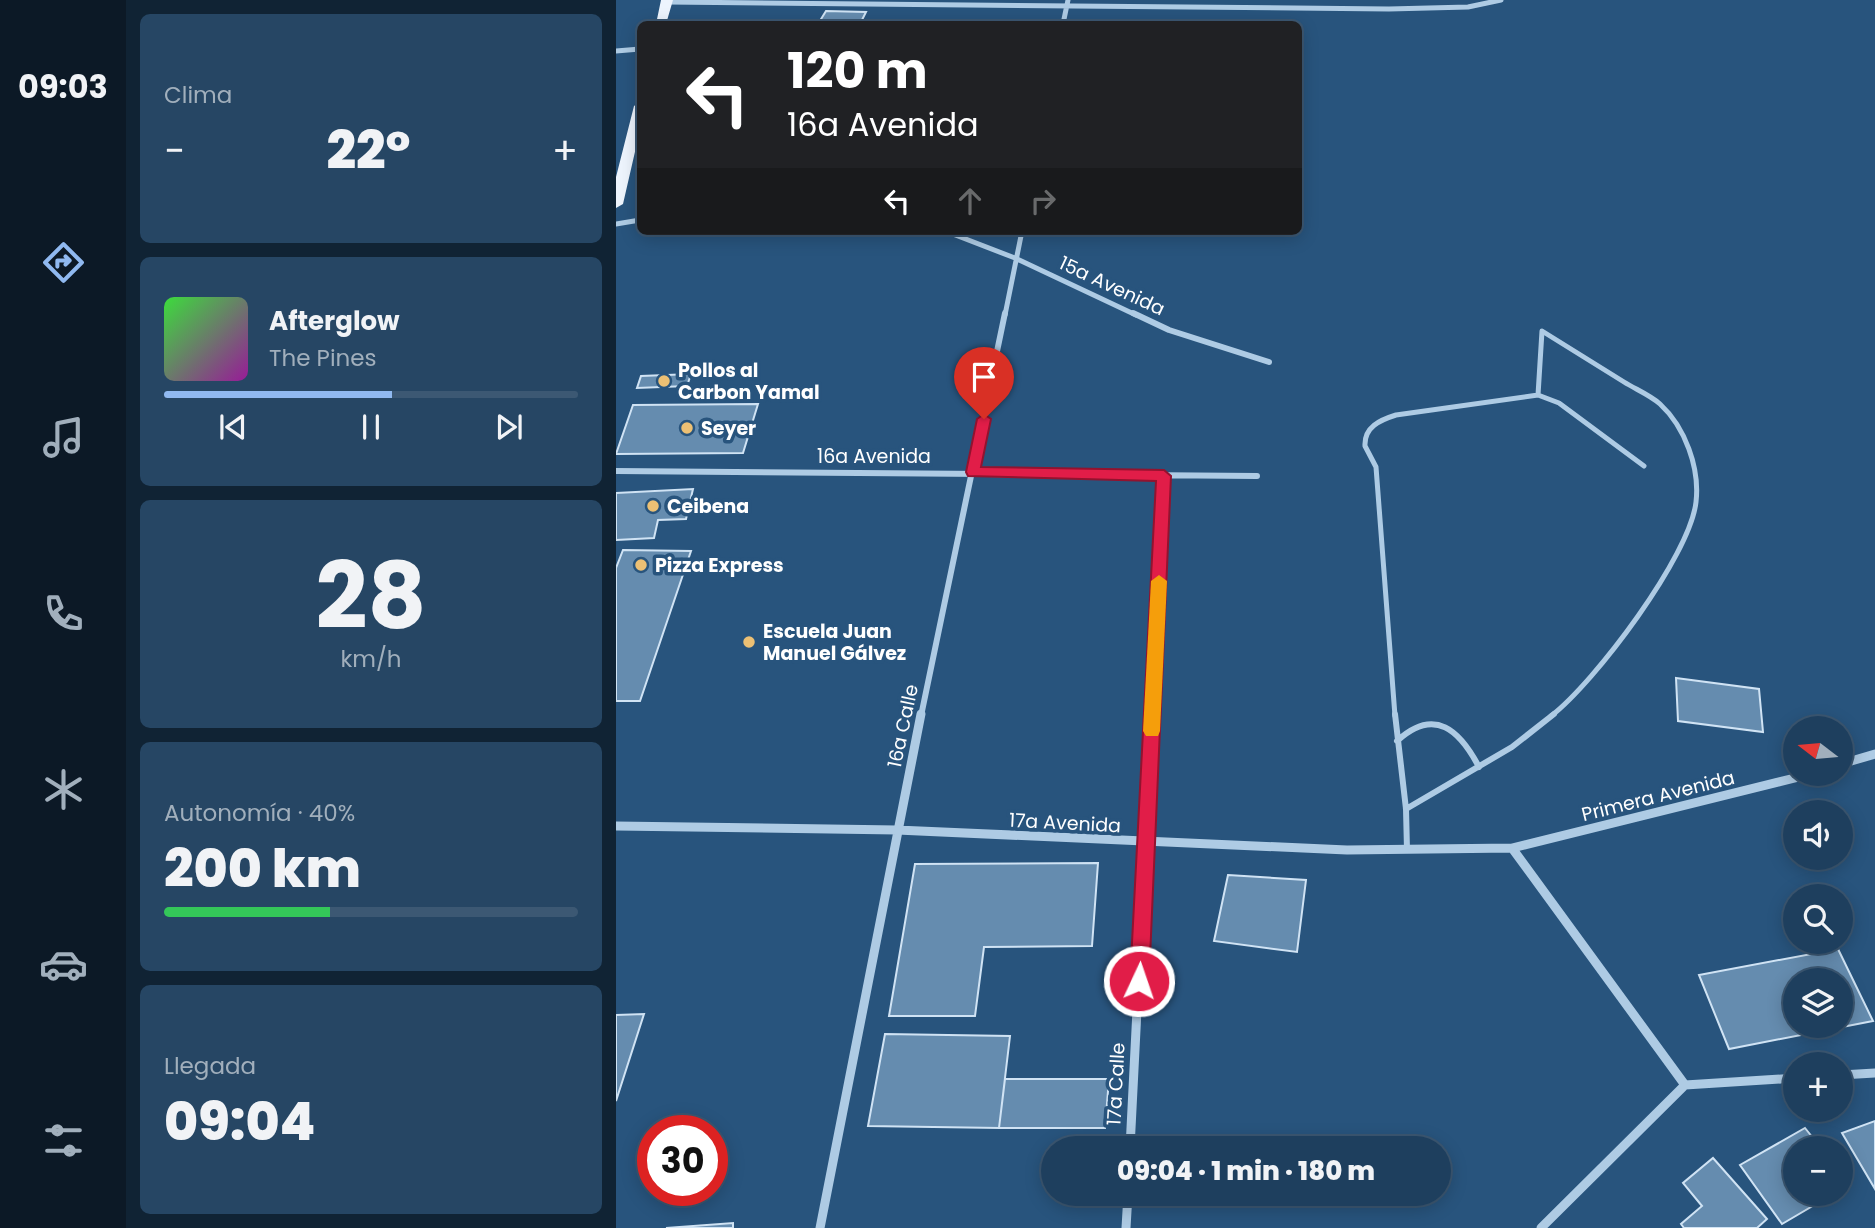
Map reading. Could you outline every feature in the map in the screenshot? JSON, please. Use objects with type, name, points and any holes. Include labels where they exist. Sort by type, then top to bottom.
[{"type":"main road","points":[[662,21],[667,1]]},
{"type":"main road","points":[[616,204],[637,119]]},
{"type":"street","points":[[1064,21],[1068,0]]},
{"type":"street","points":[[667,1],[1066,8],[1389,9],[1468,7],[1500,0]]},
{"type":"street","points":[[616,51],[637,49]]},
{"type":"street","points":[[616,224],[637,220]]},
{"type":"street","name":"15a Avenida","points":[[956,235],[1016,258],[1169,330],[1269,362]]},
{"type":"street","name":"16a Calle","points":[[820,1228],[897,831],[1021,235]]},
{"type":"street","name":"16a Avenida","points":[[616,471],[1257,476]]},
{"type":"street","name":"17a Calle","points":[[1131,1136],[1164,476]]},
{"type":"street","points":[[1853,760],[1875,754]]},
{"type":"street","name":"Primera Avenida","points":[[1512,848],[1783,781]]},
{"type":"street","name":"17a Avenida","points":[[616,826],[897,831],[1147,843],[1407,851],[1512,848]]},
{"type":"street","points":[[1512,848],[1685,1085]]},
{"type":"street","points":[[1853,1074],[1875,1073]]},
{"type":"street","points":[[1541,1228],[1685,1085],[1783,1079]]},
{"type":"street","points":[[1126,1228],[1127,1206]]},
{"type":"lane","points":[[1406,809],[1513,747],[1568,703],[1637,619],[1686,536],[1696,502],[1695,468],[1682,434],[1660,404],[1542,331],[1538,395]]},
{"type":"lane","points":[[1407,851],[1406,809],[1397,741],[1376,467],[1365,446],[1365,438],[1373,426],[1387,417],[1538,395],[1559,403],[1644,466]]},
{"type":"lane","points":[[1397,741],[1416,727],[1443,726],[1464,740],[1479,767]]},
{"type":"building","points":[[826,11],[866,12],[862,21],[820,21]]},
{"type":"building","name":"Pollos al Carbon Yamal","points":[[691,374],[687,386],[637,388],[641,376]]},
{"type":"building","name":"Seyer","points":[[758,404],[743,453],[616,454],[633,405]]},
{"type":"building","name":"Ceibena","points":[[693,489],[686,519],[658,520],[654,538],[616,540],[616,493]]},
{"type":"building","points":[[623,550],[691,551],[640,701],[616,701],[616,568]]},
{"type":"building","points":[[1676,678],[1759,689],[1763,732],[1678,721]]},
{"type":"building","points":[[1098,863],[1092,946],[984,947],[975,1016],[889,1016],[915,864]]},
{"type":"building","points":[[1228,875],[1306,880],[1297,952],[1214,941]]},
{"type":"building","points":[[1811,954],[1840,954],[1847,968],[1783,968],[1783,1038],[1786,1038],[1729,1049],[1699,975]]},
{"type":"building","points":[[1853,980],[1873,1021],[1853,1025]]},
{"type":"building","points":[[644,1014],[616,1101],[616,1015]]},
{"type":"building","points":[[885,1034],[1010,1036],[999,1128],[868,1126]]},
{"type":"building","points":[[1005,1079],[1109,1079],[1105,1128],[999,1128]]},
{"type":"building","points":[[1875,1121],[1875,1189],[1853,1152],[1853,1136],[1844,1136],[1842,1133]]},
{"type":"building","points":[[1805,1128],[1811,1136],[1791,1136]]},
{"type":"building","points":[[1783,1141],[1783,1206],[1813,1206],[1782,1224],[1740,1165]]},
{"type":"building","points":[[1713,1158],[1767,1219],[1757,1228],[1684,1228],[1681,1224],[1702,1206],[1683,1183]]},
{"type":"building","points":[[733,1223],[733,1228],[666,1228]]},
{"type":"slow traffic","points":[[1152,731],[1159,581]]},
{"type":"place","name":"Pollos al Carbon Yamal","points":[[664,381]]},
{"type":"place","name":"Seyer","points":[[687,428]]},
{"type":"place","name":"Ceibena","points":[[653,506]]},
{"type":"place","name":"Pizza Express","points":[[641,565]]},
{"type":"place","name":"Escuela Juan Manuel Gálvez","points":[[749,642]]},
{"type":"route","points":[[984,419],[973,472],[1164,476],[1139,981]]}]
